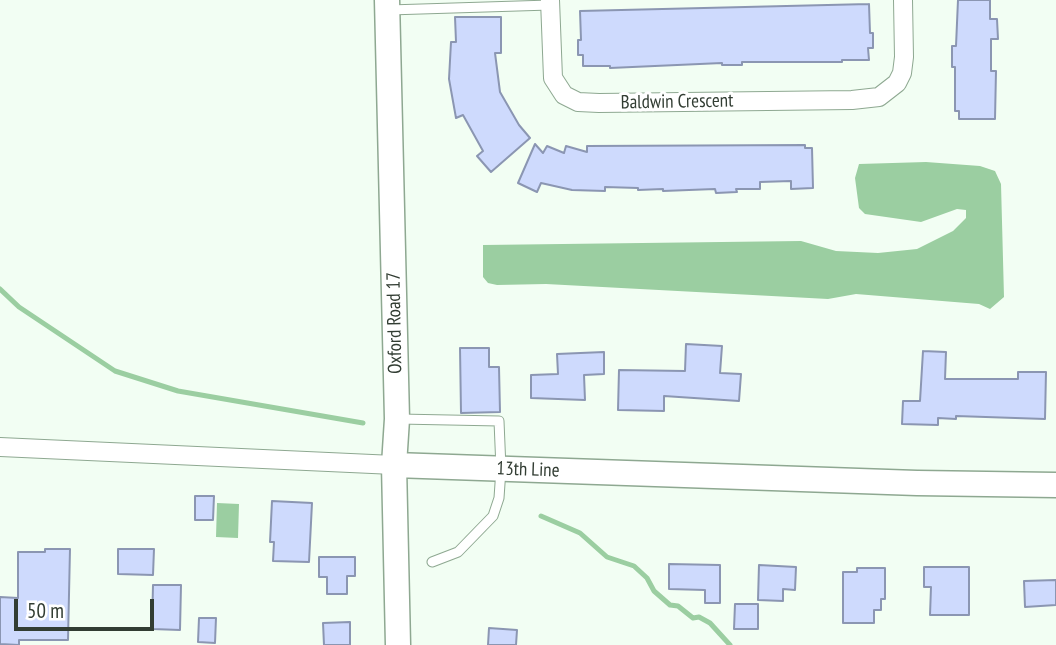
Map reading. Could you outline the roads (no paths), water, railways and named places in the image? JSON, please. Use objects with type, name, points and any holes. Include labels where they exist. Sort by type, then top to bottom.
[{"type":"main road","name":"Oxford Road 17","points":[[387,5],[397,419],[394,465],[398,645]]},
{"type":"main road","name":"13th Line","points":[[394,465],[917,483],[1056,485]]},
{"type":"street","name":"Baldwin Crescent","points":[[550,2],[553,78],[564,95],[578,102],[869,99],[888,91],[897,83],[902,73],[905,57],[903,0]]},
{"type":"street","name":"13th Line","points":[[0,447],[394,465]]},
{"type":"lane","points":[[387,5],[550,2]]},
{"type":"lane","points":[[397,419],[499,421],[499,498],[492,516],[458,552],[432,562]]},
{"type":"waterway","points":[[0,289],[19,307],[115,371],[178,391],[363,423]]},
{"type":"waterway","points":[[541,516],[580,533],[607,557],[634,566],[647,578],[654,591],[670,605],[678,606],[693,618],[699,617],[710,623],[730,645]]}]
